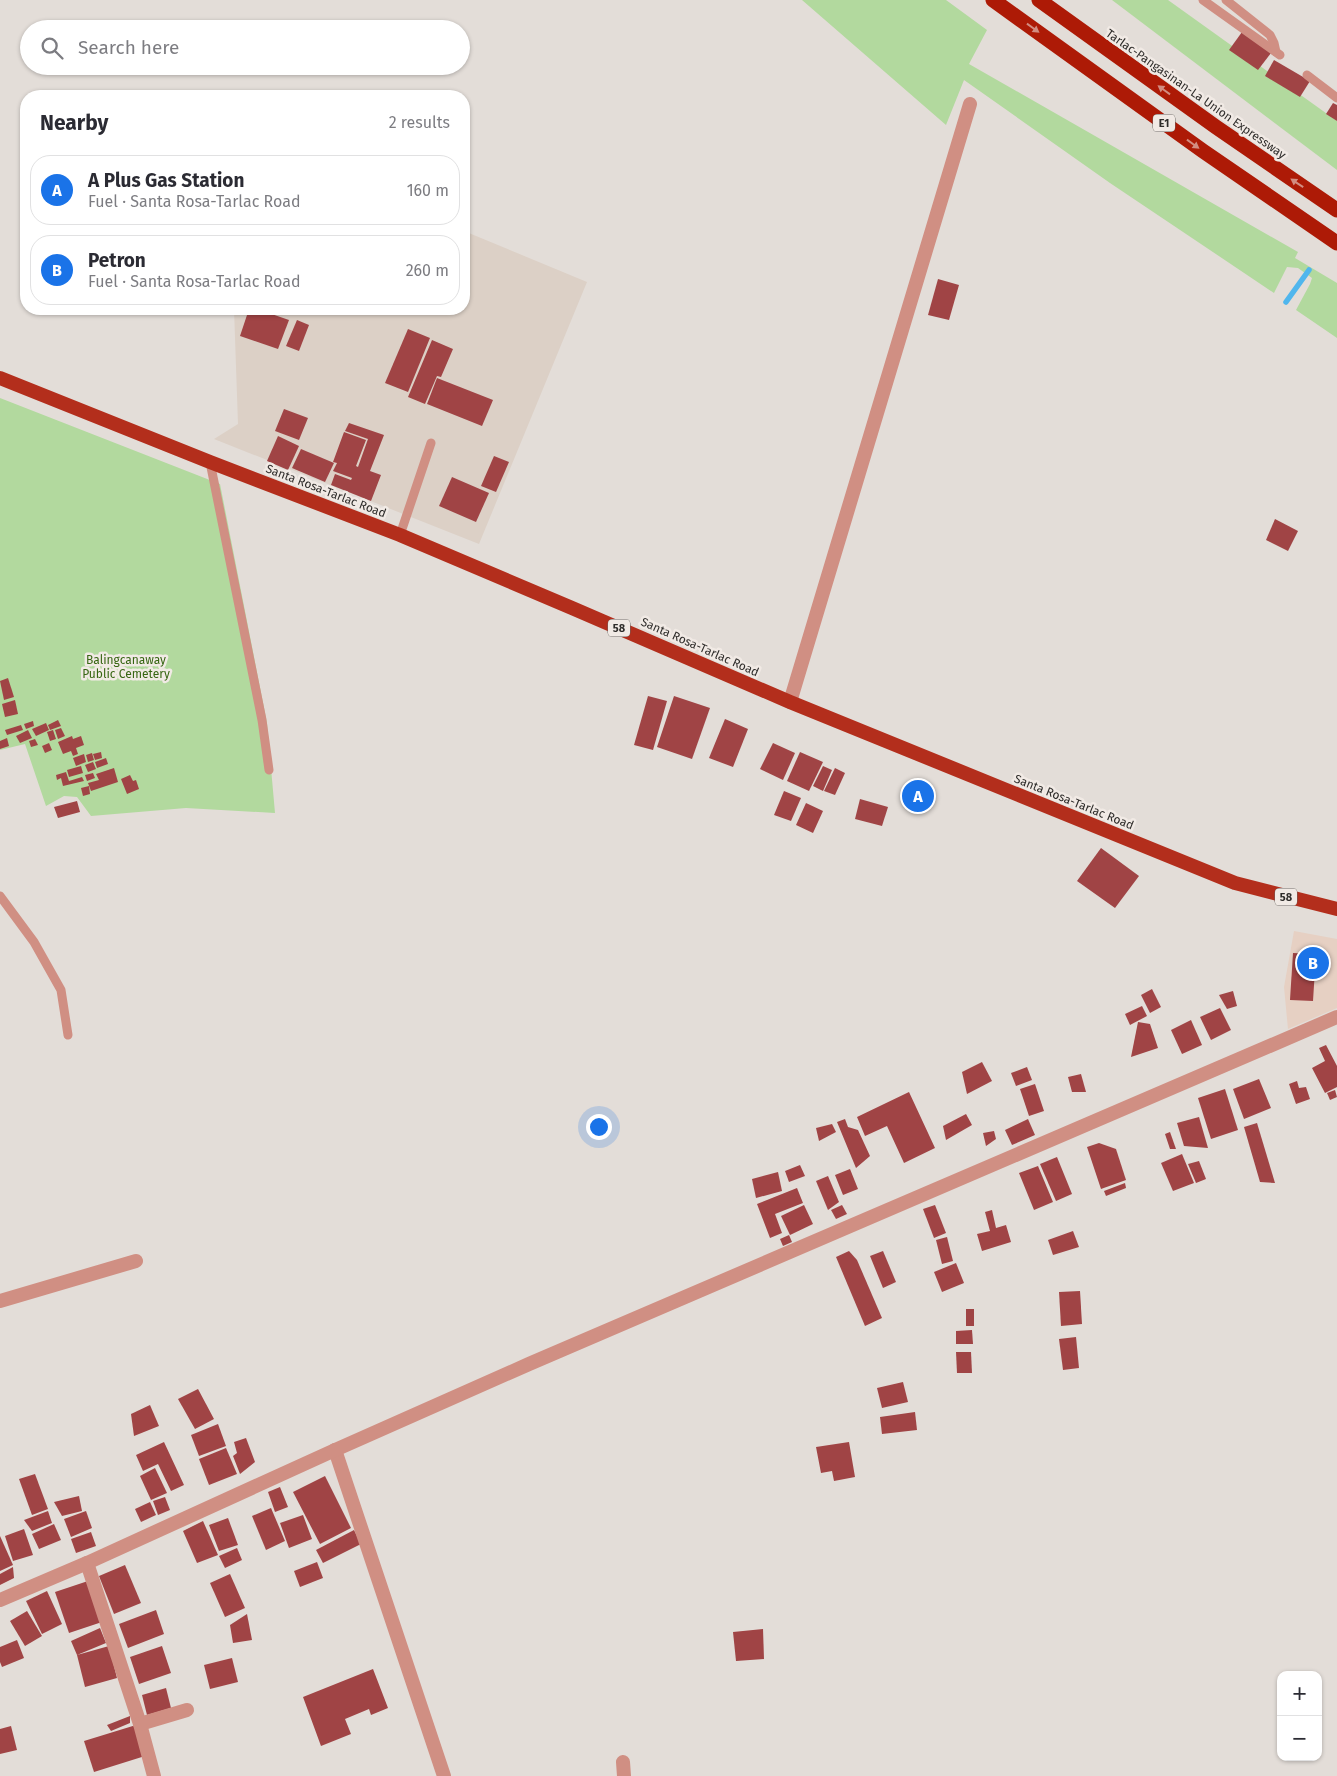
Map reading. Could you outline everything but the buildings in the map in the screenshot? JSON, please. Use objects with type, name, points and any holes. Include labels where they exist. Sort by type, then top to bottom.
[{"type":"highway","name":"E1","points":[[993,0],[1337,243]]},
{"type":"highway","name":"Tarlac-Pangasinan-La Union Expressway","points":[[1040,0],[1216,128],[1337,210]]},
{"type":"highway","name":"Santa Rosa-Tarlac Road","points":[[0,378],[400,535],[790,702],[1235,883],[1337,910]]},
{"type":"street","points":[[790,702],[970,104]]},
{"type":"street","points":[[0,1600],[87,1563],[528,1364],[1337,1017]]},
{"type":"street","points":[[0,1301],[136,1261]]},
{"type":"street","points":[[335,1450],[444,1776]]},
{"type":"street","points":[[87,1563],[140,1724],[154,1776]]},
{"type":"street","points":[[140,1724],[187,1710]]},
{"type":"lane","points":[[1203,0],[1278,54],[1270,36],[1226,0]]},
{"type":"lane","points":[[1307,75],[1337,98]]},
{"type":"lane","points":[[400,535],[431,443]]},
{"type":"lane","points":[[210,462],[262,720],[269,770]]},
{"type":"lane","points":[[0,896],[34,942],[61,990],[68,1035]]},
{"type":"shaded area","points":[[470,233],[587,282],[479,544],[214,439],[238,424],[234,315],[470,315]]},
{"type":"shaded area","points":[[1294,931],[1337,939],[1337,1008],[1288,1029],[1284,987]]},
{"type":"green space","points":[[802,0],[946,0],[987,30],[969,64],[1298,252],[1295,258],[1337,283],[1337,338],[1296,310],[1312,278],[1298,268],[1287,267],[1274,293],[1110,183],[964,80],[946,125]]},
{"type":"green space","points":[[1112,0],[1168,0],[1337,121],[1337,170]]},
{"type":"green space","name":"Balingcanaway Public Cemetery","points":[[0,398],[220,484],[267,723],[275,813],[186,808],[91,816],[77,797],[64,796],[46,806],[25,744],[0,750]]},
{"type":"waterway","points":[[1286,302],[1309,270]]},
{"type":"place","name":"A Plus Gas Station","points":[[918,796]]},
{"type":"place","name":"Petron","points":[[1313,963]]}]
